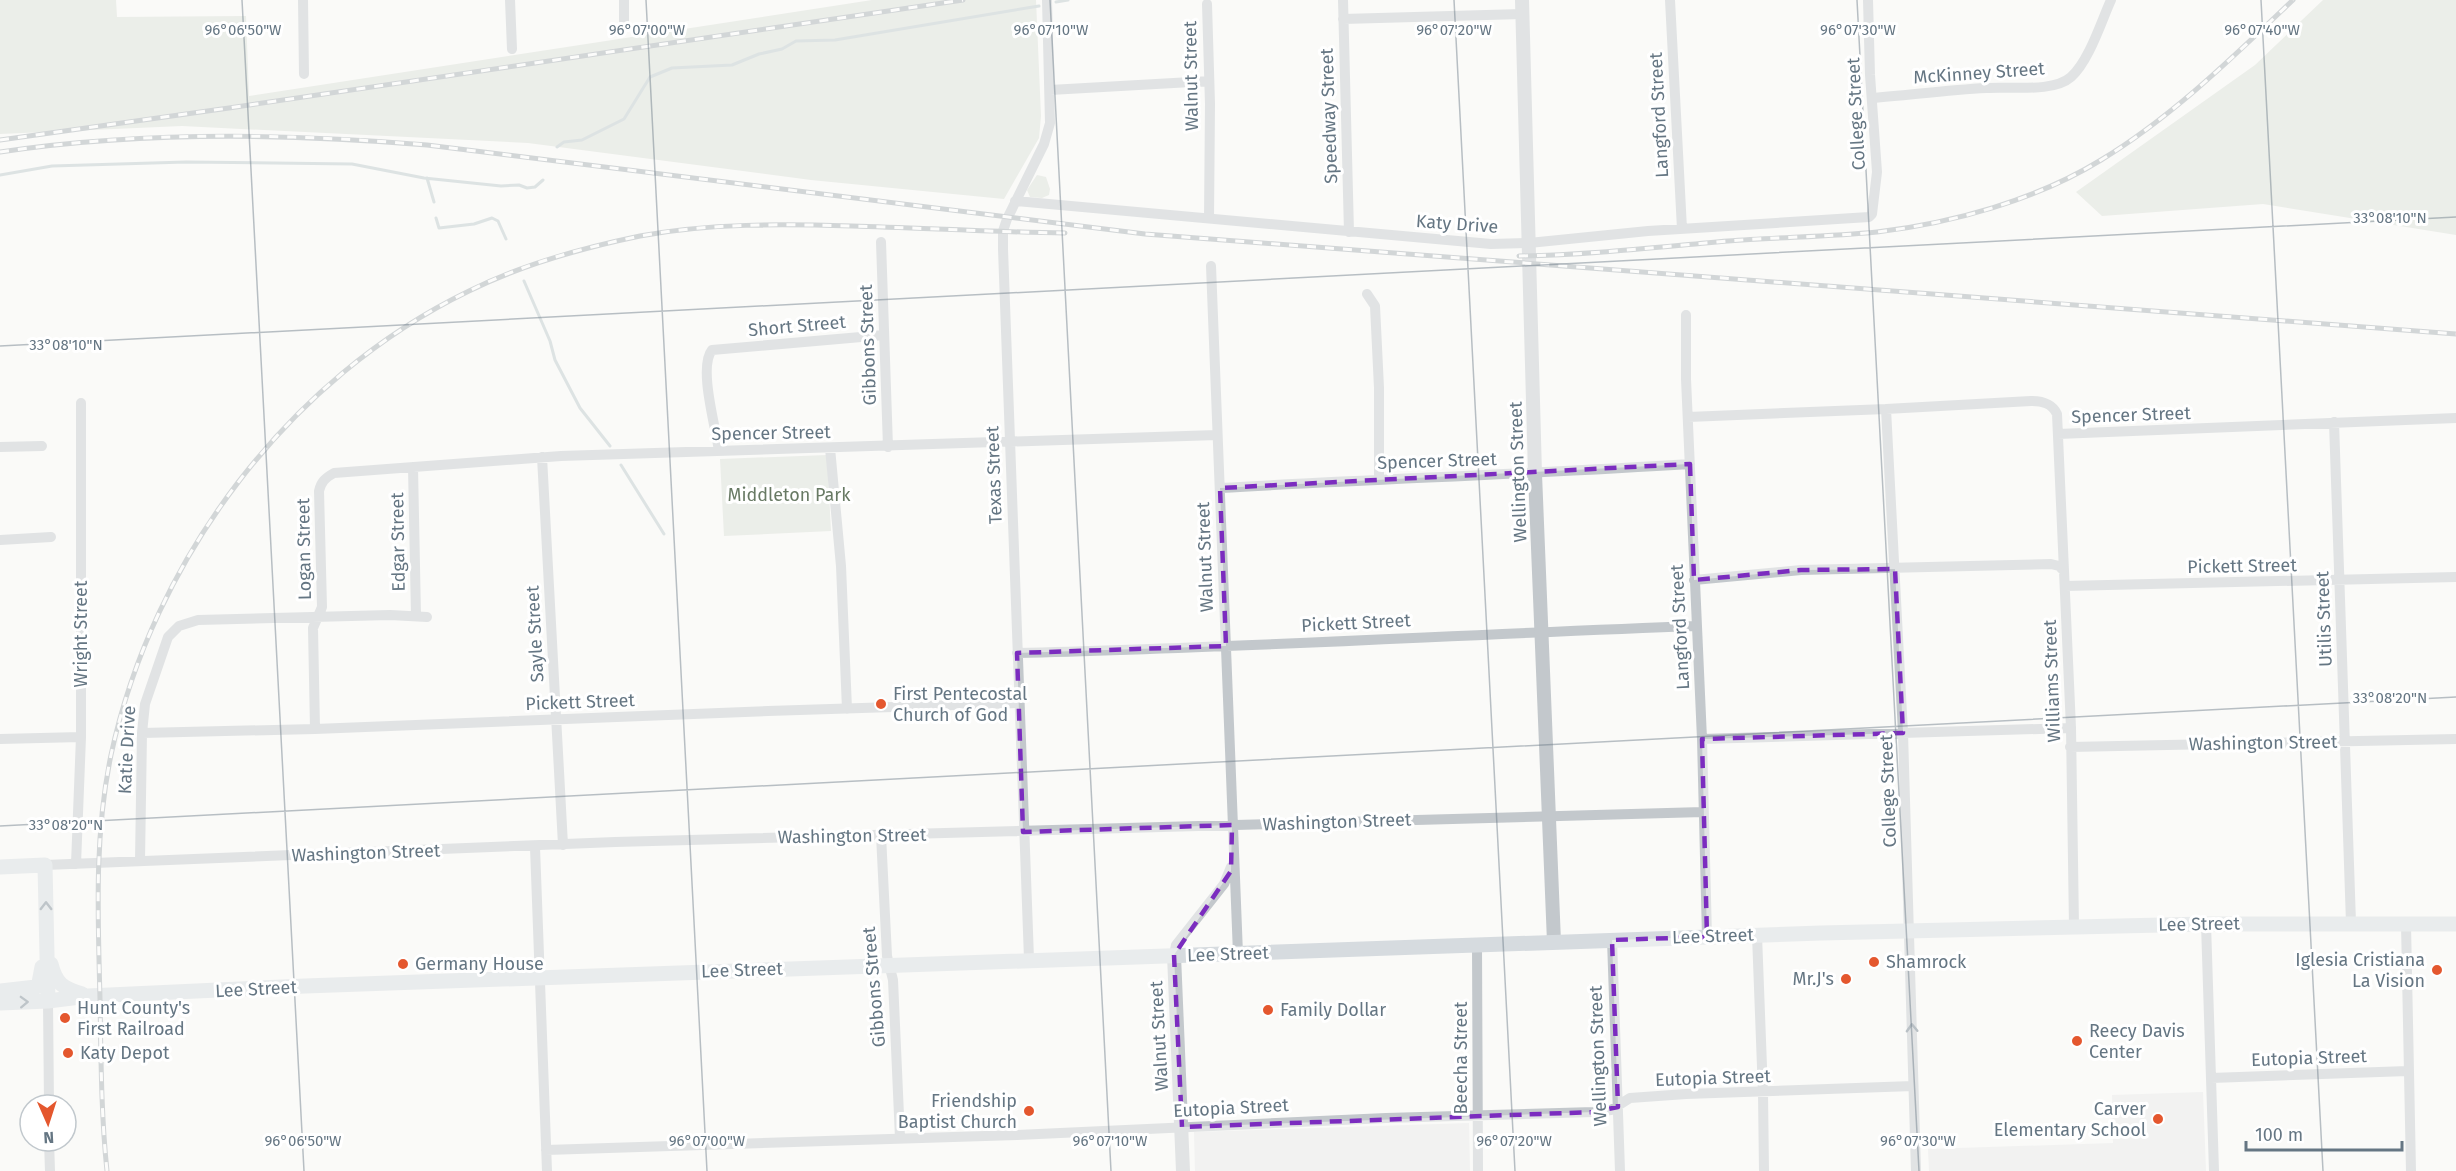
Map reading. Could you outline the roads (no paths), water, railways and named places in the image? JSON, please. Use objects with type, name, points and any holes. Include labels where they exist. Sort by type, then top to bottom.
[{"type":"main road","name":"Washington Street","points":[[0,867],[45,865]]},
{"type":"main road","points":[[45,865],[48,1001]]},
{"type":"main road","name":"Lee Street","points":[[0,1003],[48,1001],[88,996],[1029,959],[1238,954],[1757,935],[2206,924],[2456,924]]},
{"type":"main road","points":[[0,991],[36,987],[39,983],[46,946]]},
{"type":"main road","points":[[46,946],[57,983],[64,989],[88,996]]},
{"type":"street","points":[[303,0],[304,74]]},
{"type":"street","points":[[510,0],[512,49]]},
{"type":"street","points":[[624,0],[624,22]]},
{"type":"street","name":"Texas Street","points":[[1029,959],[1002,249],[1003,231],[1015,201],[1031,174],[1050,123],[1047,0]]},
{"type":"street","name":"Speedway Street","points":[[1343,0],[1349,232]]},
{"type":"street","name":"Langford Street","points":[[1670,0],[1682,229]]},
{"type":"street","name":"College Street","points":[[1868,0],[1876,162],[1875,190]]},
{"type":"street","name":"McKinney Street","points":[[1872,98],[1987,88],[2042,87],[2060,83],[2070,78],[2079,68],[2111,0]]},
{"type":"street","name":"Walnut Street","points":[[1207,4],[1209,218]]},
{"type":"street","points":[[1343,19],[1522,7]]},
{"type":"street","name":"Wellington Street","points":[[1522,7],[1535,474],[1551,816],[1554,942]]},
{"type":"street","points":[[1050,90],[1209,81]]},
{"type":"street","name":"Katy Drive","points":[[1015,201],[1491,244],[1869,217],[1872,214],[1875,190]]},
{"type":"street","name":"Gibbons Street","points":[[881,242],[888,447]]},
{"type":"street","name":"Walnut Street","points":[[1210,266],[1238,954]]},
{"type":"street","points":[[1367,294],[1375,306],[1379,388],[1379,479]]},
{"type":"street","name":"Langford Street","points":[[1686,315],[1707,937]]},
{"type":"street","name":"Short Street","points":[[719,451],[707,378],[707,359],[712,350],[884,335]]},
{"type":"street","name":"Spencer Street","points":[[1688,417],[2039,401],[2054,408],[2057,414],[2058,434],[2456,418]]},
{"type":"street","name":"Wright Street","points":[[76,864],[81,737],[81,403]]},
{"type":"street","name":"College Street","points":[[1886,409],[1903,733],[1916,1171]]},
{"type":"street","name":"Utilis Street","points":[[2334,422],[2351,923]]},
{"type":"street","name":"Williams Street","points":[[2058,434],[2071,728],[2074,927]]},
{"type":"street","name":"Spencer Street","points":[[326,477],[343,472],[542,457],[1217,435]]},
{"type":"street","points":[[0,447],[42,446]]},
{"type":"street","points":[[830,448],[841,566],[847,709]]},
{"type":"street","name":"Sayle Street","points":[[542,457],[563,845]]},
{"type":"street","name":"Spencer Street","points":[[1220,488],[1379,479],[1535,474],[1690,464]]},
{"type":"street","name":"Edgar Street","points":[[317,617],[422,616],[413,467]]},
{"type":"street","name":"Logan Street","points":[[315,729],[313,628],[322,607],[319,491],[326,477]]},
{"type":"street","points":[[0,540],[51,537]]},
{"type":"street","points":[[1695,580],[1801,570],[2051,564],[2060,566],[2064,571]]},
{"type":"street","name":"Pickett Street","points":[[2065,586],[2456,577]]},
{"type":"street","name":"Katie Drive","points":[[140,861],[142,733],[145,704],[168,637],[179,626],[191,621],[317,617]]},
{"type":"street","name":"Pickett Street","points":[[1017,653],[1161,650],[1697,626]]},
{"type":"street","name":"Pickett Street","points":[[142,733],[315,729],[1019,703]]},
{"type":"street","points":[[1702,739],[2071,728]]},
{"type":"street","points":[[0,739],[81,737]]},
{"type":"street","name":"Washington Street","points":[[2070,747],[2456,739]]},
{"type":"street","name":"Washington Street","points":[[45,865],[563,845],[1703,812]]},
{"type":"street","name":"Gibbons Street","points":[[881,835],[887,956],[893,980],[900,1138]]},
{"type":"street","name":"Walnut Street","points":[[1183,1171],[1174,955],[1176,945],[1231,871],[1233,846]]},
{"type":"street","points":[[535,847],[547,1171]]},
{"type":"street","points":[[2206,924],[2214,1171]]},
{"type":"street","points":[[2406,924],[2411,1171]]},
{"type":"street","points":[[1757,935],[1764,1171]]},
{"type":"street","name":"Wellington Street","points":[[1612,940],[1620,1171]]},
{"type":"street","name":"Beecha Street","points":[[1477,945],[1478,1171]]},
{"type":"street","points":[[48,1001],[49,1093]]},
{"type":"street","name":"Eutopia Street","points":[[2211,1078],[2408,1071]]},
{"type":"street","name":"Eutopia Street","points":[[546,1150],[1594,1112],[1618,1107],[1623,1100],[1630,1098],[1913,1086]]},
{"type":"street","points":[[49,1153],[50,1171]]},
{"type":"waterway","points":[[1056,2],[1068,0]]},
{"type":"waterway","points":[[557,147],[564,142],[582,140],[624,119],[650,77],[672,68],[732,65],[759,54],[782,49],[796,41],[835,40],[1039,6]]},
{"type":"waterway","points":[[0,175],[52,166],[186,162],[352,164],[424,178],[501,186],[519,185],[527,188],[535,187],[543,180]]},
{"type":"waterway","points":[[427,178],[434,202]]},
{"type":"waterway","points":[[436,218],[439,228],[474,224],[492,218],[498,221],[506,239]]},
{"type":"waterway","points":[[524,281],[550,341],[555,360],[580,408],[610,446]]},
{"type":"waterway","points":[[621,465],[664,534]]},
{"type":"railway","points":[[0,140],[963,0]]},
{"type":"railway","points":[[1519,256],[1877,232],[1935,223],[1993,208],[2076,174],[2153,125],[2201,85],[2293,0]]},
{"type":"railway","points":[[0,152],[106,140],[160,137],[267,136],[374,141],[427,145],[1145,234],[2456,334]]},
{"type":"railway","points":[[107,1171],[102,1085],[98,877],[102,816],[111,755],[131,682],[159,612],[195,545],[238,482],[288,424],[343,373],[404,328],[489,281],[553,258],[596,246],[666,232],[746,225],[826,225],[1065,233]]},
{"type":"place","name":"First Pentecostal Church of God","points":[[881,704]]},
{"type":"place","name":"Shamrock","points":[[1874,962]]},
{"type":"place","name":"Germany House","points":[[403,964]]},
{"type":"place","name":"Iglesia Cristiana La Vision","points":[[2437,970]]},
{"type":"place","name":"Mr.J's","points":[[1846,979]]},
{"type":"place","name":"Family Dollar","points":[[1268,1010]]},
{"type":"place","name":"Hunt County's First Railroad","points":[[65,1018]]},
{"type":"place","name":"Reecy Davis Center","points":[[2077,1041]]},
{"type":"place","name":"Katy Depot","points":[[68,1053]]},
{"type":"place","name":"Friendship Baptist Church","points":[[1029,1111]]},
{"type":"place","name":"Carver Elementary School","points":[[2158,1119]]},
{"type":"park label","name":"Middleton Park","points":[[789,495]]}]
